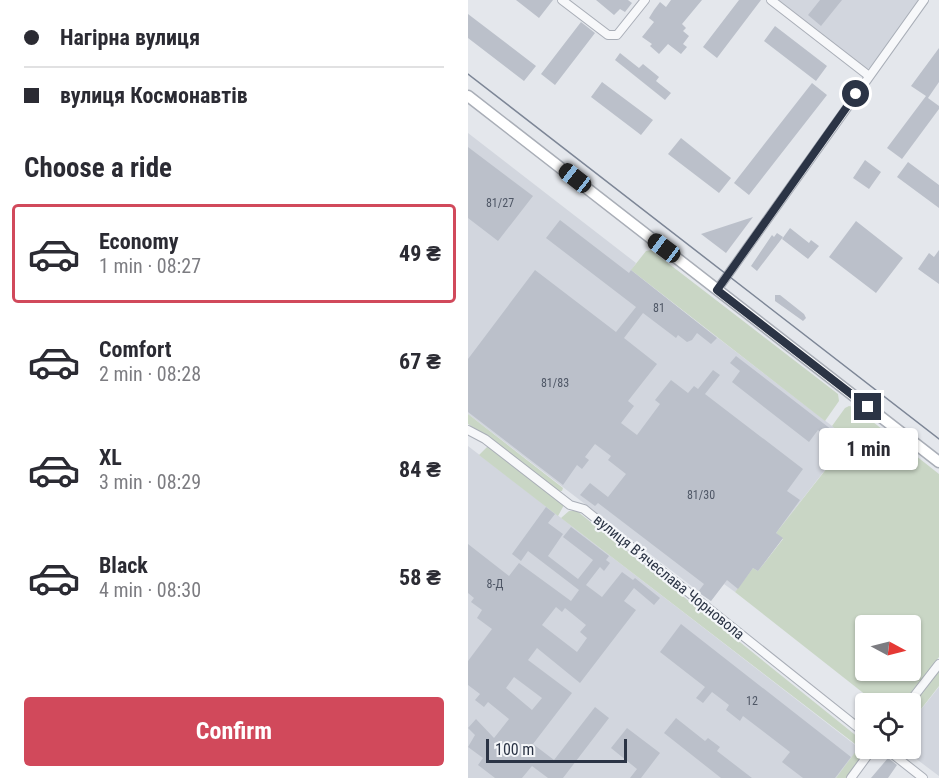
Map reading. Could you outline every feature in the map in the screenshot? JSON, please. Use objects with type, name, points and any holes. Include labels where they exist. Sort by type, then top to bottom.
[{"type":"main road","points":[[468,96],[939,462]]},
{"type":"street","points":[[562,0],[608,35],[617,35],[645,0]]},
{"type":"street","points":[[771,0],[869,76]]},
{"type":"street","points":[[717,290],[924,0]]},
{"type":"street","name":"вулиця Вʼячеслава Чорновола","points":[[468,430],[485,439],[570,505],[584,508],[855,725]]},
{"type":"street","points":[[917,693],[939,664]]},
{"type":"street","points":[[850,778],[865,759]]},
{"type":"street","points":[[899,759],[923,778]]},
{"type":"shaded area","points":[[779,0],[920,0],[867,69]]},
{"type":"shaded area","points":[[468,133],[636,263],[631,271],[849,439],[776,533],[783,538],[758,571],[753,568],[735,592],[724,584],[711,601],[468,414]]},
{"type":"shaded area","points":[[468,446],[855,745],[855,753],[836,778],[468,778]]},
{"type":"shaded area","points":[[939,687],[939,776],[916,759],[921,759],[921,710]]},
{"type":"green space","points":[[651,250],[838,394],[839,401],[825,421],[631,270],[646,251]]},
{"type":"green space","points":[[854,407],[939,474],[939,657],[921,680],[921,615],[855,615],[855,681],[920,681],[911,693],[863,693],[735,592],[753,568],[758,571],[783,539],[776,533],[849,440],[832,426],[845,408]]},
{"type":"green space","points":[[468,414],[563,488],[562,491],[556,491],[468,424]]},
{"type":"green space","points":[[488,446],[564,505],[558,516],[479,455]]},
{"type":"green space","points":[[569,511],[577,511],[855,735],[855,744],[561,518]]},
{"type":"green space","points":[[939,668],[939,686],[921,709],[919,693]]},
{"type":"green space","points":[[855,752],[855,759],[861,759],[857,765],[846,778],[836,778]]},
{"type":"building","points":[[516,0],[553,0],[539,18]]},
{"type":"building","points":[[596,0],[628,0],[632,3],[625,12],[620,9],[614,15]]},
{"type":"building","points":[[671,0],[702,0],[682,24],[686,28],[683,31],[689,36],[683,44],[687,47],[681,54],[668,44],[659,54],[650,46],[652,44],[642,37],[654,22],[649,18],[660,2],[666,7]]},
{"type":"building","points":[[739,0],[761,0],[717,58],[703,47]]},
{"type":"building","points":[[820,0],[842,0],[821,26],[808,15]]},
{"type":"building","points":[[468,14],[536,66],[524,81],[468,38]]},
{"type":"building","points":[[581,22],[595,33],[555,85],[541,74]]},
{"type":"building","points":[[775,26],[827,66],[816,81],[764,41]]},
{"type":"building","points":[[939,48],[939,82],[928,98],[939,106],[939,109],[902,159],[887,148],[926,96],[911,86]]},
{"type":"building","points":[[620,53],[639,68],[643,64],[659,77],[656,81],[671,93],[665,100],[615,60]]},
{"type":"building","points":[[602,82],[653,120],[641,135],[591,97]]},
{"type":"building","points":[[812,83],[827,95],[749,195],[734,183]]},
{"type":"building","points":[[681,138],[731,178],[719,193],[668,154]]},
{"type":"building","points":[[468,147],[533,196],[498,241],[468,218]]},
{"type":"building","points":[[865,160],[881,172],[869,189],[853,178]]},
{"type":"building","points":[[908,162],[939,185],[939,208],[897,177]]},
{"type":"building","points":[[753,217],[726,253],[701,234]]},
{"type":"building","points":[[560,220],[629,273],[631,270],[717,338],[711,344],[697,333],[692,340],[687,342],[678,335],[676,338],[643,313],[624,338],[657,364],[628,401],[634,406],[621,423],[637,435],[660,404],[655,400],[671,380],[688,393],[694,386],[698,389],[713,370],[720,375],[705,394],[803,469],[787,491],[800,500],[776,533],[783,538],[758,571],[753,568],[738,589],[727,580],[711,601],[698,592],[704,584],[598,503],[595,506],[580,495],[590,483],[608,497],[626,474],[608,460],[611,456],[595,444],[585,457],[589,460],[582,469],[577,465],[563,485],[468,412],[468,359],[535,270],[616,332],[636,307],[546,238]]},
{"type":"building","points":[[856,221],[903,258],[876,293],[829,257]]},
{"type":"building","points":[[790,228],[809,243],[811,240],[819,246],[808,259],[782,239]]},
{"type":"building","points":[[777,233],[783,237],[757,271],[751,266],[772,235],[774,237]]},
{"type":"building","points":[[939,250],[939,284],[918,269],[929,253],[934,257]]},
{"type":"building","points":[[775,295],[780,295],[806,318],[803,321],[775,301]]},
{"type":"building","points":[[736,356],[832,430],[834,428],[848,439],[842,448],[818,430],[809,442],[732,382],[740,371],[730,363]]},
{"type":"building","points":[[546,507],[555,514],[548,523],[563,534],[548,556],[578,579],[593,560],[563,537],[571,527],[609,556],[606,560],[610,563],[604,571],[600,567],[586,585],[602,597],[622,572],[633,580],[635,578],[660,598],[654,605],[634,588],[624,601],[636,610],[580,683],[537,648],[528,660],[572,693],[533,744],[554,760],[595,707],[609,718],[563,778],[548,778],[532,766],[522,778],[495,778],[478,765],[483,758],[468,747],[475,735],[468,728],[476,719],[494,738],[509,719],[488,702],[484,707],[475,700],[480,694],[468,685],[468,661],[492,629],[477,618],[482,610],[471,602],[474,598],[468,593],[468,544],[509,576],[519,563],[571,601],[579,590],[528,551],[521,561],[512,554]],"holes":[[[556,607],[562,612],[565,608],[586,625],[580,632],[587,638],[577,652],[542,625]],[[514,677],[542,698],[532,710],[506,688]]]},
{"type":"building","points":[[681,624],[851,757],[835,778],[803,778],[782,762],[790,752],[743,716],[740,721],[726,710],[729,705],[712,692],[703,703],[696,698],[705,687],[660,652]]},
{"type":"building","points":[[676,718],[705,741],[708,738],[720,747],[717,751],[752,778],[721,778],[664,733]]},
{"type":"building","points":[[627,728],[660,753],[641,778],[630,778],[637,769],[611,748]]},
{"type":"building","points":[[887,759],[897,765],[888,778],[871,778]]},
{"type":"tram line","points":[[468,74],[939,439]]},
{"type":"route","points":[[856,94],[717,290],[868,407]]}]
